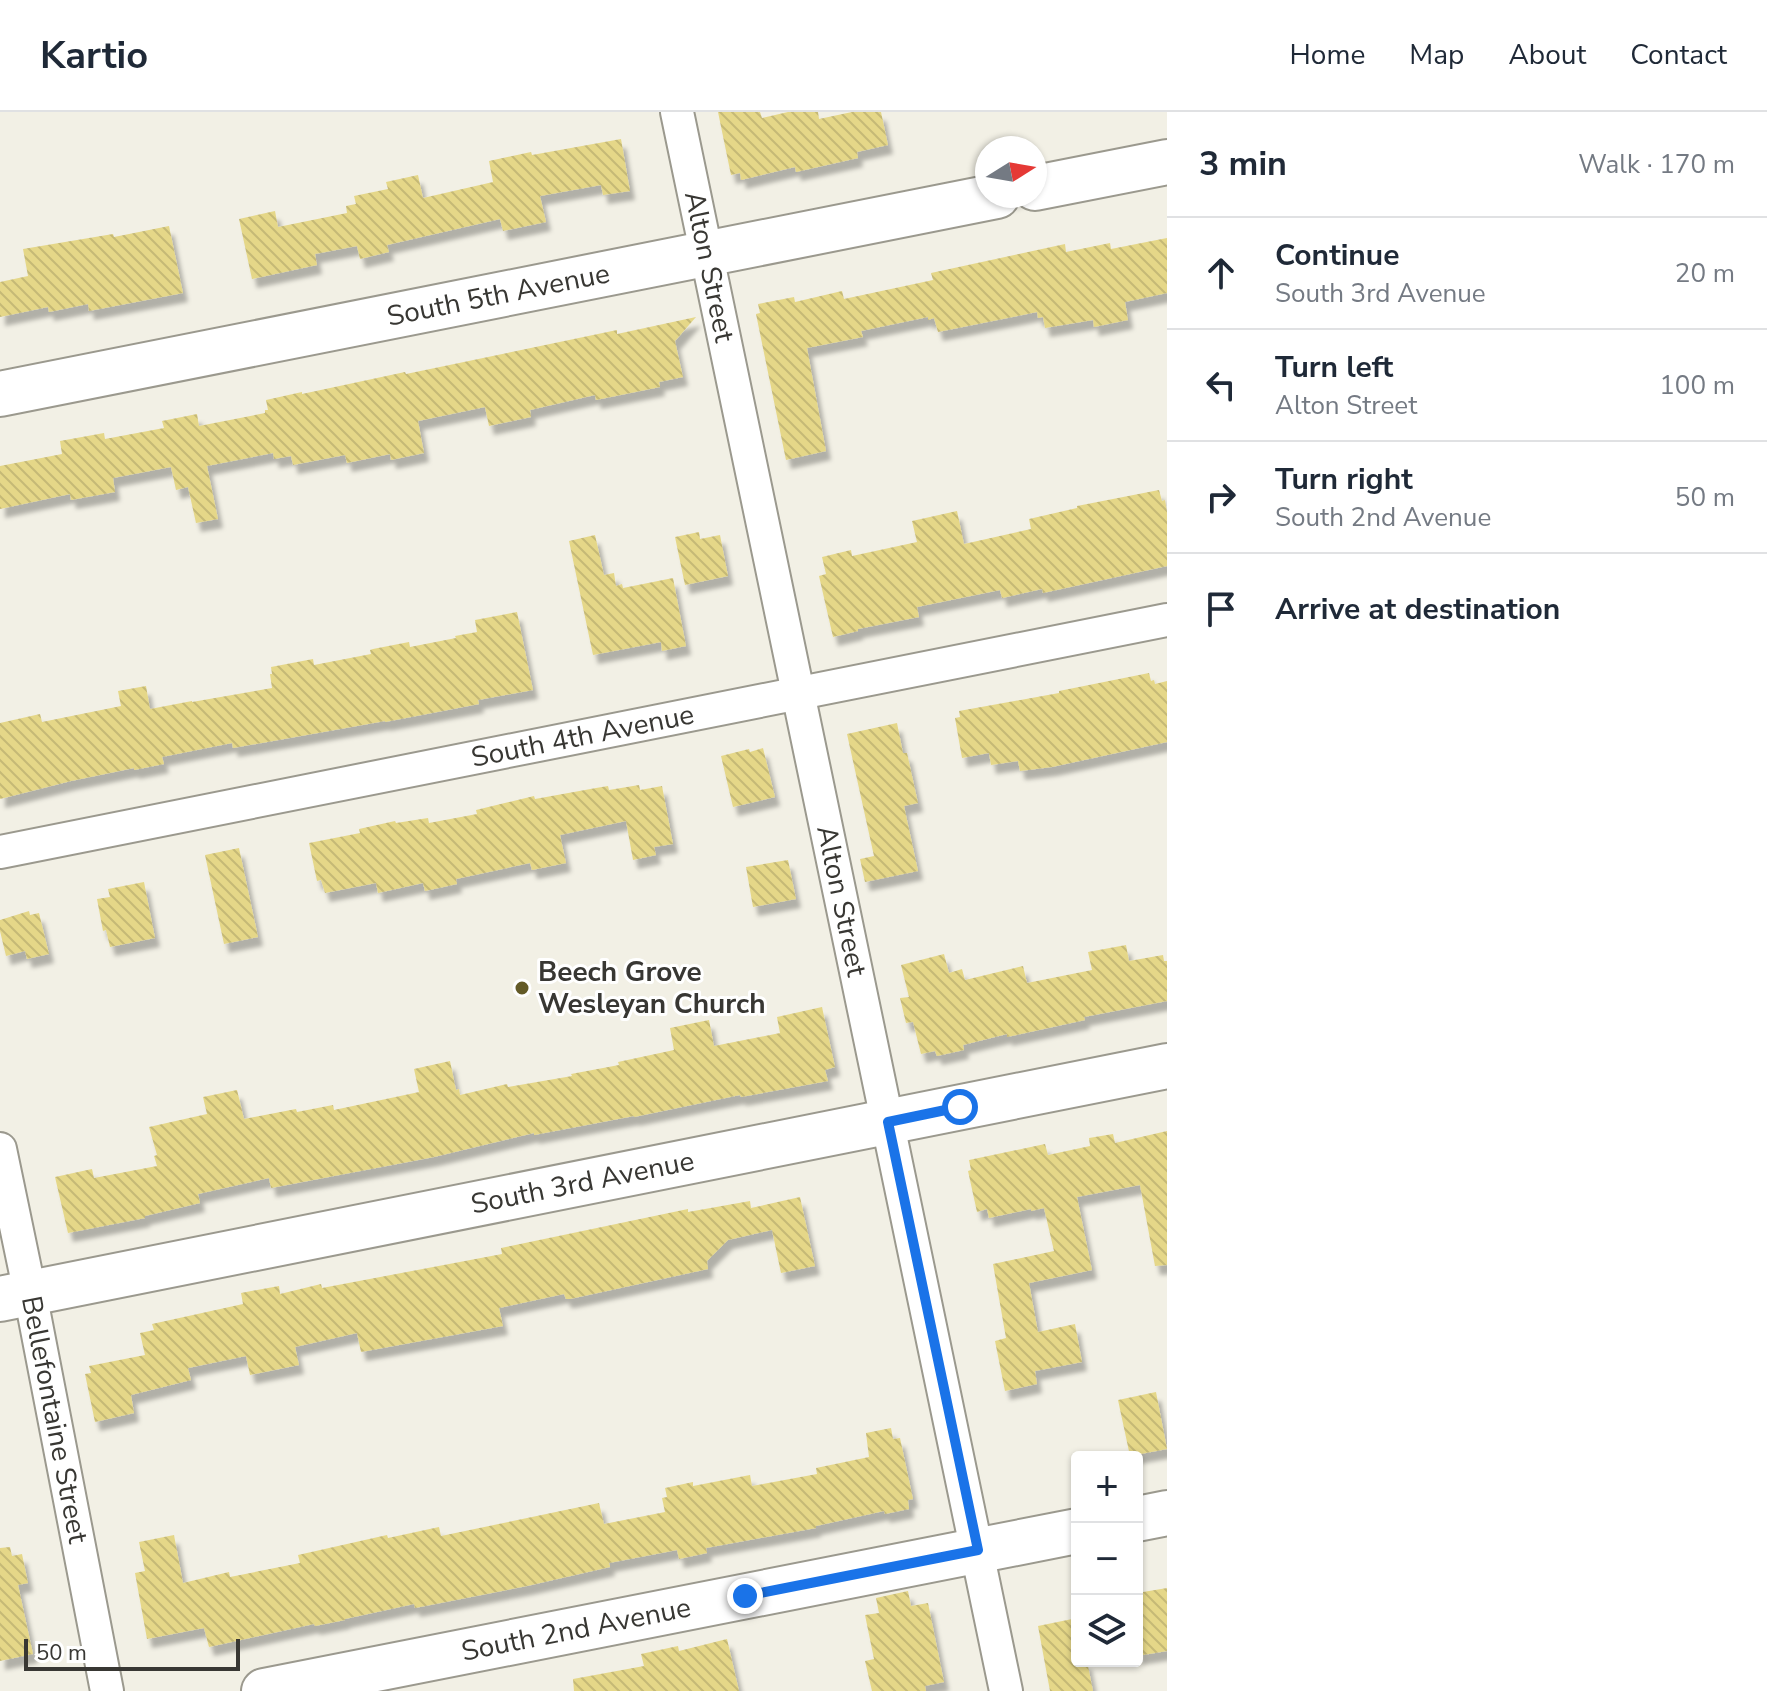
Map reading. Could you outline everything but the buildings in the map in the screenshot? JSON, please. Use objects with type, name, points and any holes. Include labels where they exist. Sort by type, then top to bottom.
[{"type":"street","name":"Alton Street","points":[[677,112],[1006,1691]]},
{"type":"street","points":[[1047,186],[1167,162]]},
{"type":"street","name":"South 5th Avenue","points":[[0,394],[975,200]]},
{"type":"street","name":"South 4th Avenue","points":[[0,852],[1167,620]]},
{"type":"street","name":"South 3rd Avenue","points":[[15,1296],[1167,1066]]},
{"type":"street","name":"Bellefontaine Street","points":[[0,1149],[15,1296],[107,1691]]},
{"type":"street","points":[[1143,1518],[1167,1513]]},
{"type":"street","name":"South 2nd Avenue","points":[[264,1691],[1071,1532]]},
{"type":"place","name":"Beech Grove Wesleyan Church","points":[[522,988]]},
{"type":"route","points":[[745,1596],[978,1550],[888,1122],[960,1107]]}]
